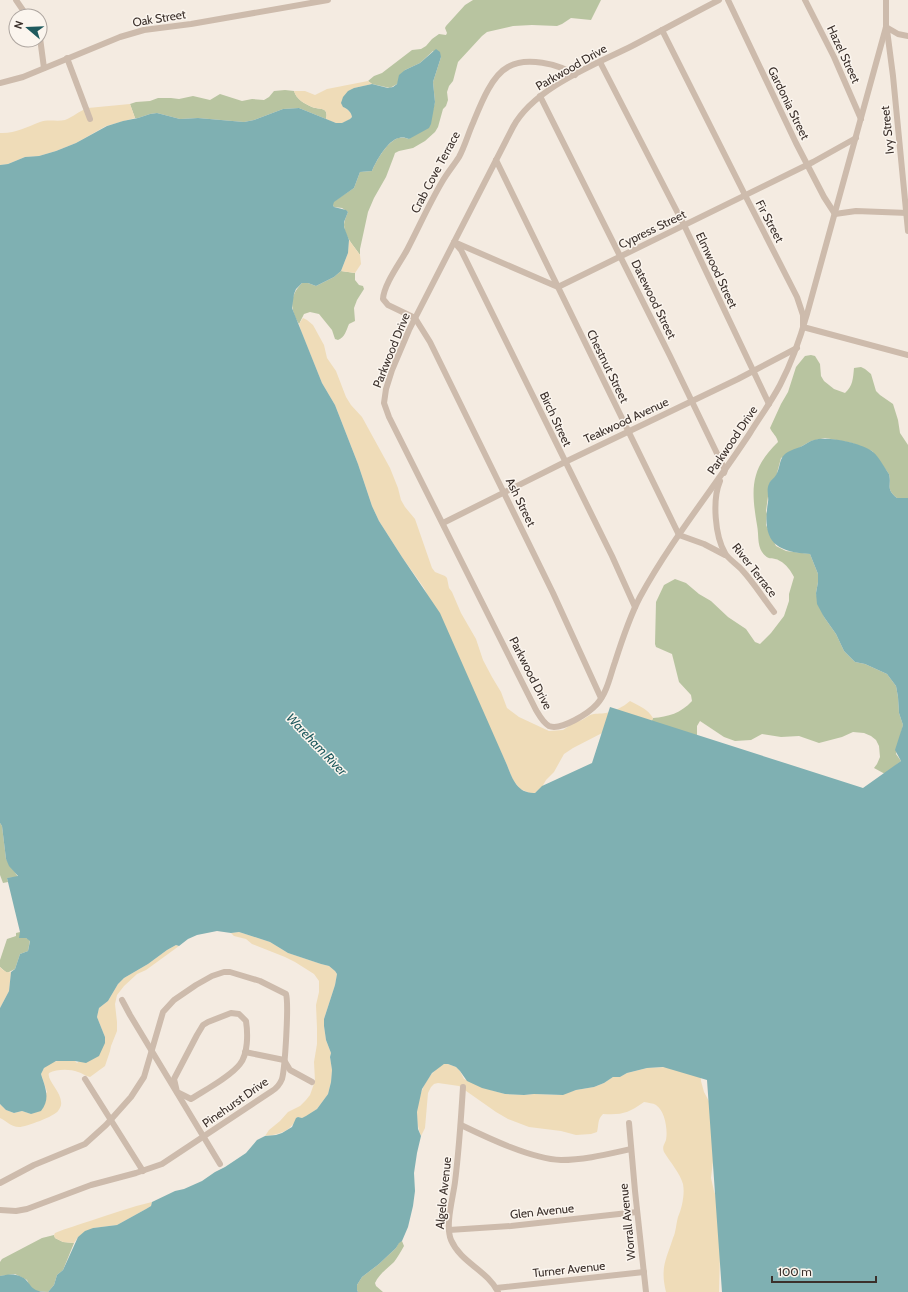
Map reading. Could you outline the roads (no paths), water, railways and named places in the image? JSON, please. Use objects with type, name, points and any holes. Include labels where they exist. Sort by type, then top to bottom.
[{"type":"street","name":"Oak Street","points":[[0,83],[23,77],[120,37],[144,30],[198,23],[328,0]]},
{"type":"street","name":"Parkwood Drive","points":[[719,0],[574,75],[540,96],[527,108],[518,119],[496,160],[415,318],[392,370],[386,389],[384,403],[389,417],[536,710],[544,722],[554,727],[568,723],[590,710],[601,698],[635,607],[652,577],[769,404],[784,378],[804,328],[886,27],[886,0]]},
{"type":"street","name":"Gardonia Street","points":[[728,0],[796,144],[824,197],[835,214]]},
{"type":"street","name":"Hazel Street","points":[[805,0],[834,57],[861,118]]},
{"type":"street","points":[[886,27],[898,34],[908,36]]},
{"type":"street","name":"Ivy Street","points":[[886,27],[893,76],[908,231]]},
{"type":"street","name":"Fir Street","points":[[662,30],[797,296],[803,314],[804,328]]},
{"type":"street","points":[[41,48],[44,68]]},
{"type":"street","points":[[67,58],[90,119]]},
{"type":"street","name":"Crab Cove Terrace","points":[[415,318],[387,304],[384,299],[384,292],[439,188],[459,156],[480,107],[494,81],[509,66],[529,62],[538,62],[560,67],[574,75]]},
{"type":"street","name":"Elmwood Street","points":[[600,62],[684,225],[769,404]]},
{"type":"street","name":"Datewood Street","points":[[540,96],[725,470]]},
{"type":"street","name":"Cypress Street","points":[[558,287],[808,165],[856,138]]},
{"type":"street","name":"Chestnut Street","points":[[496,160],[679,535]]},
{"type":"street","points":[[835,214],[856,211],[907,213]]},
{"type":"street","points":[[454,242],[558,287]]},
{"type":"street","name":"Birch Street","points":[[454,242],[461,250],[539,407],[564,462],[612,556],[635,607]]},
{"type":"street","name":"Ash Street","points":[[415,318],[430,342],[505,493],[601,698]]},
{"type":"street","points":[[804,328],[908,355]]},
{"type":"street","name":"Teakwood Avenue","points":[[443,523],[797,348]]},
{"type":"street","name":"River Terrace","points":[[725,470],[717,487],[716,509],[718,534],[726,555],[743,571],[774,612]]},
{"type":"street","points":[[679,535],[704,544],[726,555]]},
{"type":"street","name":"Pinehurst Drive","points":[[0,1183],[34,1165],[85,1144],[125,1105],[138,1087],[147,1068],[163,1012],[169,1004],[200,982],[218,974],[230,972],[260,981],[286,994],[288,1012],[284,1060],[282,1078],[276,1088],[167,1161],[143,1171],[91,1186],[27,1209],[19,1211],[0,1210]]},
{"type":"street","points":[[122,1000],[220,1164]]},
{"type":"street","points":[[231,1013],[238,1014],[243,1018],[246,1024],[244,1052],[242,1060],[238,1066],[218,1082],[191,1099],[177,1092],[174,1079],[203,1025],[231,1013]]},
{"type":"street","points":[[244,1052],[284,1060],[290,1070],[312,1082]]},
{"type":"street","points":[[85,1079],[143,1171]]},
{"type":"street","name":"Algelo Avenue","points":[[463,1087],[461,1125],[449,1230],[451,1239],[458,1252],[489,1280],[497,1290]]},
{"type":"street","name":"Worrall Avenue","points":[[629,1123],[646,1292]]},
{"type":"street","points":[[461,1125],[525,1151],[554,1159],[578,1159],[631,1149]]},
{"type":"street","name":"Glen Avenue","points":[[449,1230],[511,1226],[637,1212]]},
{"type":"street","name":"Turner Avenue","points":[[497,1290],[644,1272]]},
{"type":"water","name":"Wareham River","points":[[436,49],[440,52],[441,57],[433,82],[435,102],[429,128],[409,139],[399,138],[391,143],[379,157],[372,171],[360,172],[354,188],[334,202],[334,207],[346,210],[348,212],[344,222],[344,227],[349,240],[348,253],[341,271],[334,277],[316,286],[308,283],[302,283],[296,289],[294,294],[292,308],[322,383],[335,405],[358,464],[372,506],[379,521],[440,613],[513,780],[520,788],[529,793],[535,793],[542,786],[592,763],[610,707],[863,788],[901,761],[895,750],[903,725],[899,713],[896,686],[887,674],[865,664],[855,662],[844,651],[836,634],[817,604],[816,593],[818,574],[810,554],[797,553],[787,550],[779,547],[773,542],[769,535],[767,526],[768,486],[770,481],[777,473],[782,457],[790,451],[812,441],[827,439],[853,443],[873,452],[889,474],[890,489],[893,495],[897,498],[908,498],[908,1292],[722,1292],[707,1080],[663,1067],[647,1068],[627,1073],[620,1077],[613,1077],[594,1087],[576,1090],[563,1095],[505,1094],[482,1088],[467,1081],[456,1067],[444,1064],[432,1073],[422,1089],[417,1112],[418,1129],[421,1136],[414,1173],[415,1191],[413,1206],[408,1227],[402,1241],[396,1248],[362,1277],[357,1285],[358,1292],[48,1292],[54,1285],[57,1275],[63,1270],[78,1237],[85,1231],[93,1228],[117,1225],[151,1206],[152,1202],[175,1191],[184,1189],[202,1181],[246,1153],[257,1140],[265,1136],[282,1133],[292,1127],[296,1118],[302,1118],[317,1109],[328,1094],[331,1082],[331,1053],[326,1040],[324,1019],[337,974],[329,966],[288,953],[270,942],[239,932],[231,933],[217,931],[197,935],[188,939],[179,946],[176,945],[167,950],[148,964],[124,978],[118,984],[108,1001],[99,1008],[97,1017],[105,1037],[105,1043],[99,1056],[86,1063],[75,1061],[56,1061],[44,1068],[41,1074],[46,1093],[46,1102],[41,1111],[31,1114],[22,1111],[14,1113],[6,1110],[0,1104],[0,1008],[9,991],[11,972],[15,969],[20,954],[28,951],[30,941],[26,938],[19,938],[20,932],[7,878],[18,876],[9,866],[6,859],[2,826],[0,823],[0,165],[8,164],[25,157],[39,156],[56,151],[76,143],[107,126],[157,113],[180,119],[198,118],[244,122],[254,120],[283,109],[299,108],[336,123],[342,123],[352,117],[350,112],[343,107],[341,103],[343,97],[348,91],[372,84],[388,88],[393,87],[397,84],[399,75],[405,70],[420,63]]},
{"type":"water","points":[[16,1275],[22,1277],[36,1290],[48,1292],[0,1292],[0,1276]]}]
